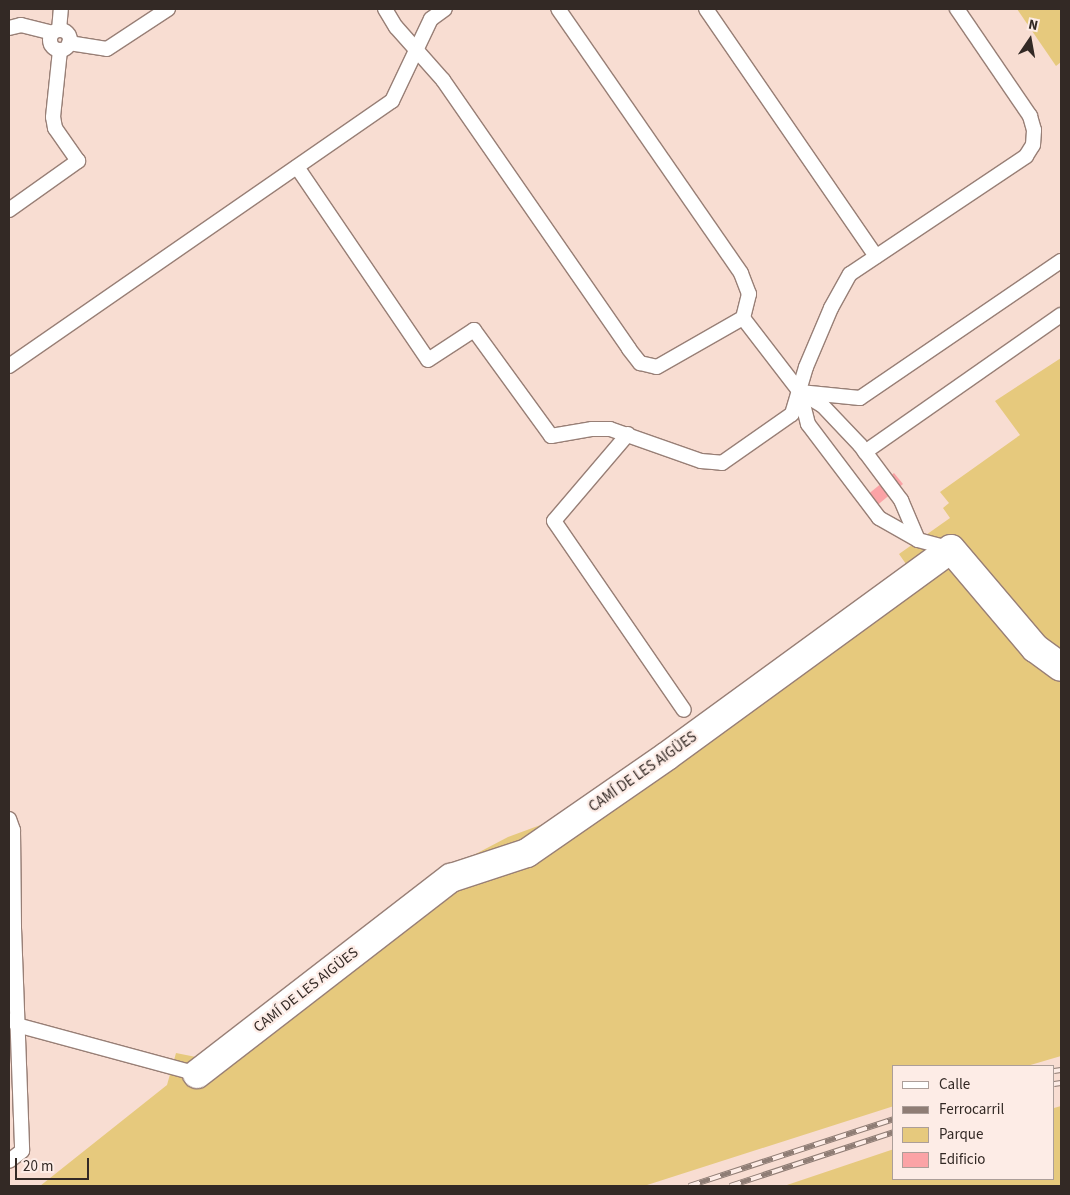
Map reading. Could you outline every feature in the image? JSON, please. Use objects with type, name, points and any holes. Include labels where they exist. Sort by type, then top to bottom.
[{"type":"street","points":[[951,549],[1035,648],[1061,667]]},
{"type":"street","name":"CAMÍ DE LES AIGÜES","points":[[197,1074],[451,878],[527,853],[667,756],[951,549]]},
{"type":"lane","points":[[61,9],[56,31],[49,40],[51,46],[107,49],[168,9]]},
{"type":"lane","points":[[385,9],[396,27],[442,80],[640,363],[657,366],[742,318],[749,294],[741,273],[558,9]]},
{"type":"lane","points":[[9,366],[392,102],[431,19],[445,9]]},
{"type":"lane","points":[[706,9],[876,256]]},
{"type":"lane","points":[[297,167],[428,360],[474,330],[551,436],[592,429],[610,429],[701,461],[722,463],[792,414],[806,367],[832,308],[850,274],[1026,156],[1032,145],[1034,130],[1030,116],[957,9]]},
{"type":"lane","points":[[9,28],[20,25],[56,31]]},
{"type":"lane","points":[[9,210],[78,161],[55,128],[53,117],[65,47]]},
{"type":"lane","points":[[800,392],[860,398],[1061,261]]},
{"type":"lane","points":[[865,452],[1061,315]]},
{"type":"lane","points":[[742,318],[800,392],[822,405],[865,452],[901,500],[918,540]]},
{"type":"lane","points":[[800,392],[808,424],[879,518],[918,540],[951,549]]},
{"type":"lane","points":[[628,434],[554,521],[684,710]]},
{"type":"lane","points":[[9,819],[13,830],[13,1020],[22,1151],[9,1161]]},
{"type":"lane","points":[[13,1020],[197,1074]]},
{"type":"green space","points":[[1017,9],[1061,9],[1061,62],[1056,66]]},
{"type":"green space","points":[[1061,358],[1061,1056],[1030,1065],[892,1065],[892,1107],[644,1186],[40,1186],[167,1085],[176,1053],[196,1057],[209,1053],[447,869],[508,837],[546,823],[913,574],[899,554],[950,518],[943,508],[949,503],[940,492],[1020,435],[995,401]]},
{"type":"green space","points":[[1061,1106],[1061,1186],[784,1186],[892,1150],[892,1180],[1055,1180],[1055,1108]]},
{"type":"building","points":[[894,473],[903,484],[875,507],[866,496]]},
{"type":"railway","points":[[1055,1071],[1061,1070]]},
{"type":"railway","points":[[1055,1084],[1061,1083]]},
{"type":"railway","points":[[689,1186],[892,1120]]},
{"type":"railway","points":[[730,1186],[892,1133]]}]
